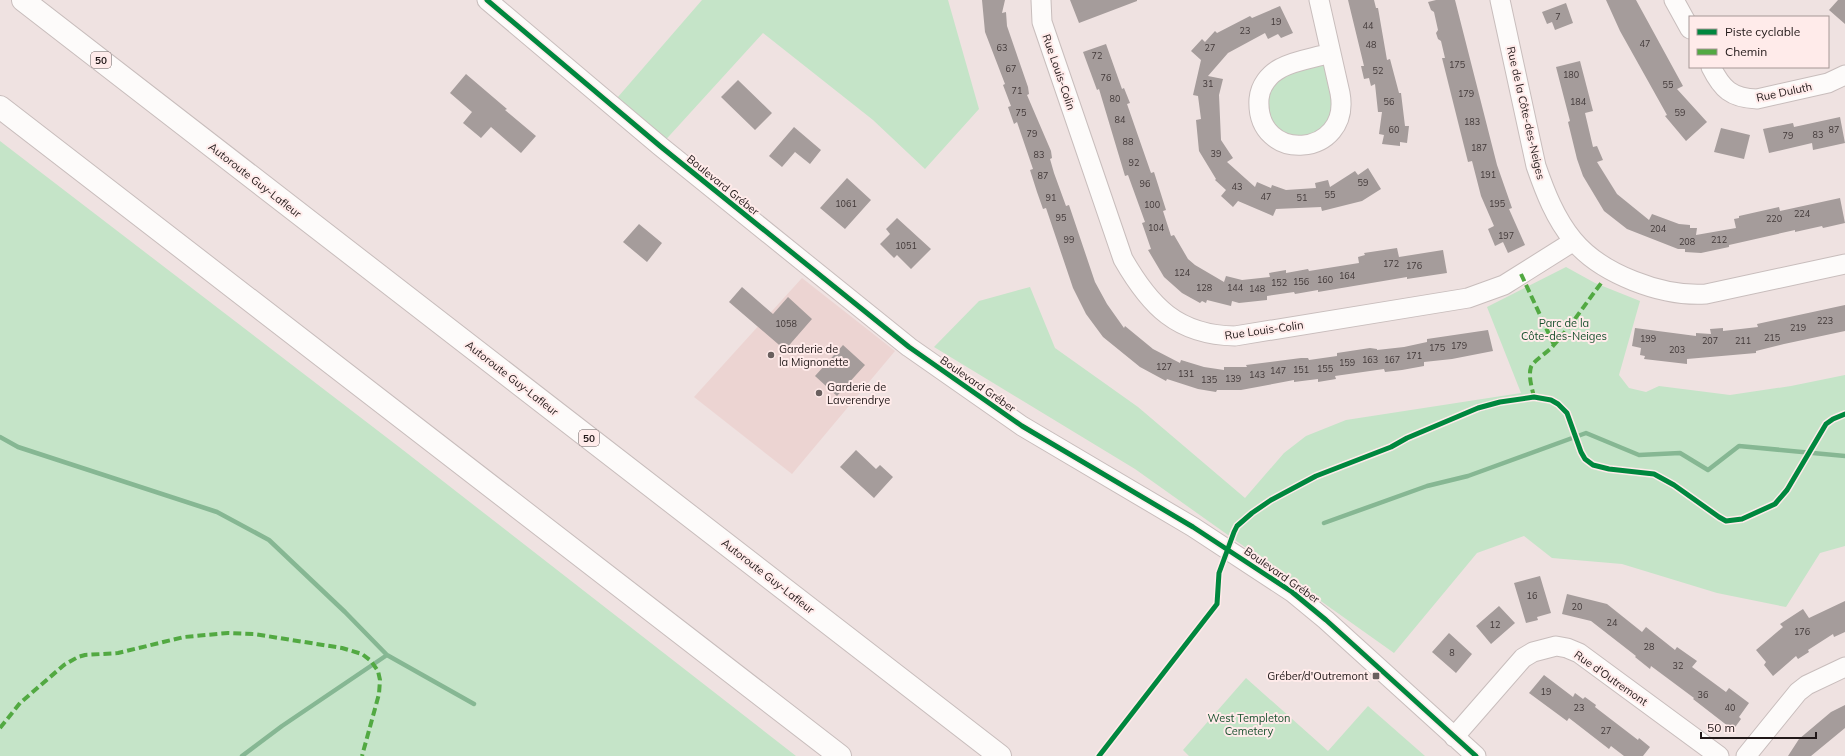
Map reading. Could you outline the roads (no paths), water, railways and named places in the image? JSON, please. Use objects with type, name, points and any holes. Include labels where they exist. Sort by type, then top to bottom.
[{"type":"highway","name":"Autoroute Guy-Lafleur","points":[[23,0],[1000,756]]},
{"type":"highway","points":[[0,107],[840,756]]},
{"type":"street","name":"Boulevard Gréber","points":[[487,0],[660,146],[909,347],[1022,426],[1193,527],[1292,592],[1326,620],[1476,756]]},
{"type":"street","name":"Rue Louis-Colin","points":[[1041,0],[1042,22],[1123,259],[1136,282],[1169,318],[1217,336],[1235,336],[1468,298],[1504,285],[1574,241]]},
{"type":"street","points":[[1319,0],[1341,101],[1339,117],[1328,136],[1317,143],[1305,146],[1296,146],[1276,139],[1267,130],[1261,120],[1258,108],[1259,96],[1267,79],[1285,66],[1330,53]]},
{"type":"street","name":"Rue de la Côte-des-Neiges","points":[[1500,0],[1536,166],[1552,208],[1574,241],[1596,260],[1612,270],[1645,285],[1678,294],[1691,295],[1706,294],[1845,264]]},
{"type":"street","points":[[1674,0],[1689,28]]},
{"type":"street","name":"Rue Duluth","points":[[1711,68],[1722,86],[1729,92],[1738,97],[1747,99],[1757,99],[1828,83],[1845,75]]},
{"type":"street","name":"Rue d'Outremont","points":[[1454,737],[1523,658],[1533,652],[1556,646],[1567,648],[1579,653],[1719,756]]},
{"type":"street","points":[[1746,756],[1798,692],[1807,685],[1845,667]]},
{"type":"waterway","points":[[1324,523],[1427,486],[1468,476],[1586,433],[1639,455],[1680,453],[1708,470],[1739,446],[1845,456]]},
{"type":"waterway","points":[[0,437],[18,447],[217,512],[269,540],[345,612],[387,655],[474,704]]},
{"type":"waterway","points":[[242,756],[282,726],[387,655]]},
{"type":"place","name":"Garderie de la Mignonette","points":[[771,355]]},
{"type":"place","name":"Garderie de Laverendrye","points":[[819,393]]},
{"type":"place","name":"Gréber/d'Outremont","points":[[1376,676]]},
{"type":"park label","name":"Parc de la Côte-des-Neiges","points":[[1564,329]]},
{"type":"park label","name":"West Templeton Cemetery","points":[[1249,724]]}]
